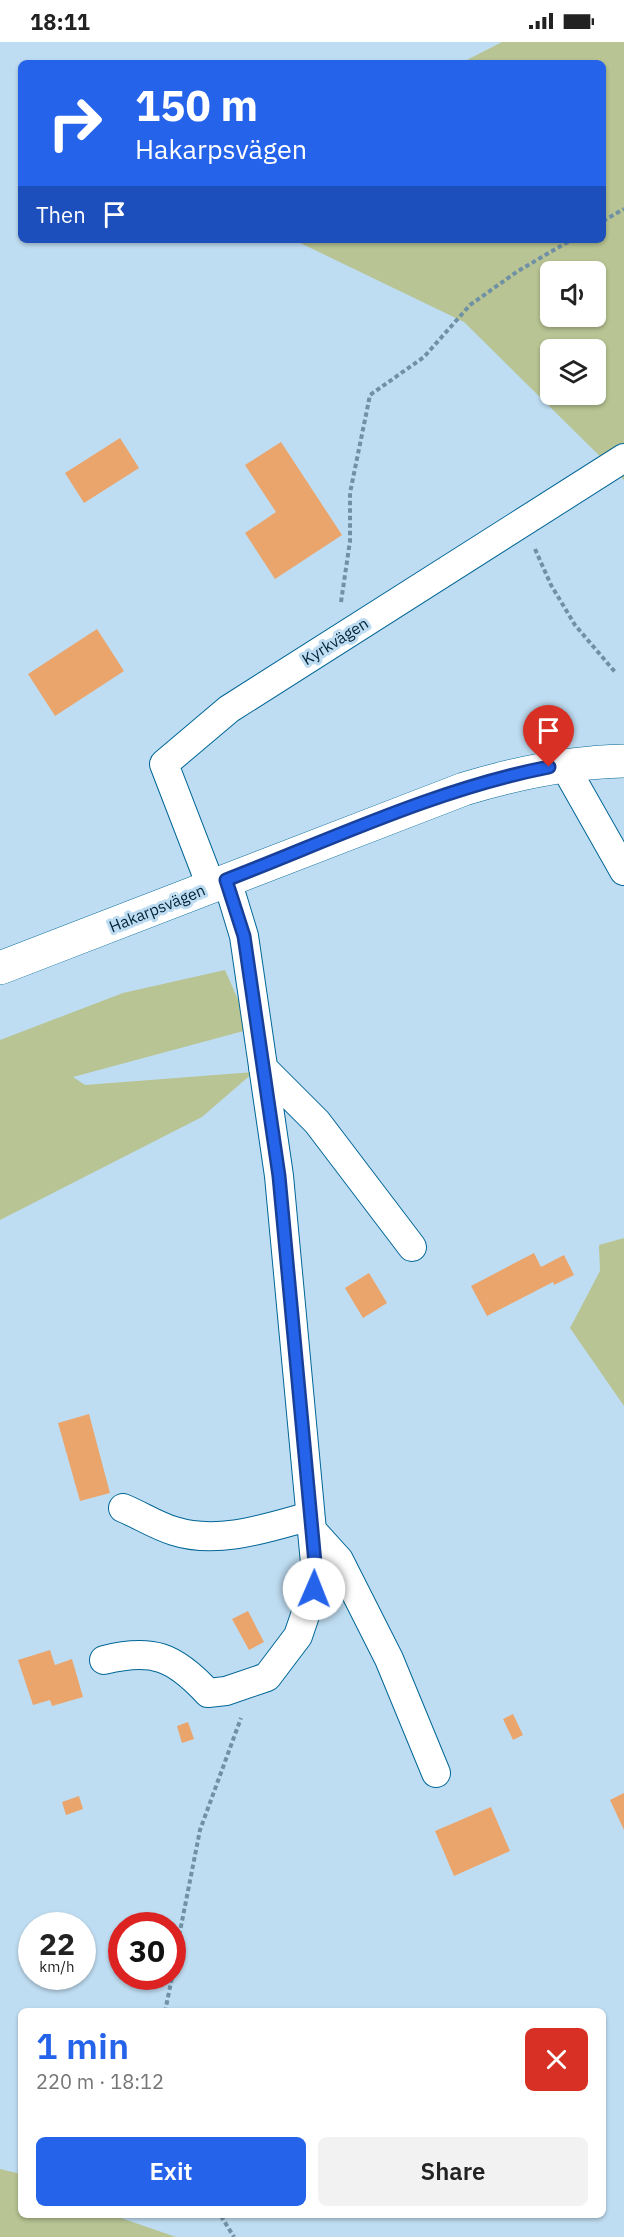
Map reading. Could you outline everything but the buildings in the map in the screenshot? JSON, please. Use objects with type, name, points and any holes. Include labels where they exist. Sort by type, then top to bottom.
[{"type":"street","name":"Kyrkvägen","points":[[219,883],[164,764],[229,710],[624,458]]},
{"type":"street","name":"Hakarpsvägen","points":[[0,968],[83,938],[464,789],[513,774],[564,765],[624,761]]},
{"type":"street","points":[[564,765],[624,871]]},
{"type":"street","points":[[104,1660],[132,1653],[157,1656],[183,1669],[208,1693],[226,1691],[267,1677],[298,1636],[314,1589],[315,1563],[279,1176],[244,936],[219,883]]},
{"type":"street","points":[[263,1068],[317,1122],[412,1247]]},
{"type":"street","points":[[123,1508],[174,1532],[201,1535],[230,1535],[310,1522]]},
{"type":"street","points":[[310,1522],[339,1560],[389,1659],[436,1773]]},
{"type":"path","points":[[606,219],[624,208]]},
{"type":"path","points":[[333,644],[347,573],[350,493],[370,395],[424,357],[471,305],[518,271],[566,243]]},
{"type":"path","points":[[534,546],[551,585],[575,625],[615,672]]},
{"type":"path","points":[[184,1912],[200,1830],[238,1723],[267,1677]]},
{"type":"path","points":[[166,2008],[169,1990]]},
{"type":"path","points":[[222,2218],[234,2237]]},
{"type":"green space","points":[[502,42],[624,42],[624,480],[548,405],[606,405],[606,339],[540,339],[540,397],[464,322],[300,243],[606,243],[606,60],[467,60]]},
{"type":"green space","points":[[225,970],[251,1029],[73,1077],[85,1085],[254,1072],[202,1117],[0,1220],[0,1040],[123,993]]},
{"type":"green space","points":[[624,1238],[624,1406],[570,1328],[600,1271],[599,1245]]},
{"type":"green space","points":[[0,2169],[18,2173],[18,2218],[121,2218],[176,2237],[0,2237]]},
{"type":"route","points":[[314,1589],[315,1563],[279,1176],[244,936],[226,880],[464,789],[513,774],[549,767]]}]
